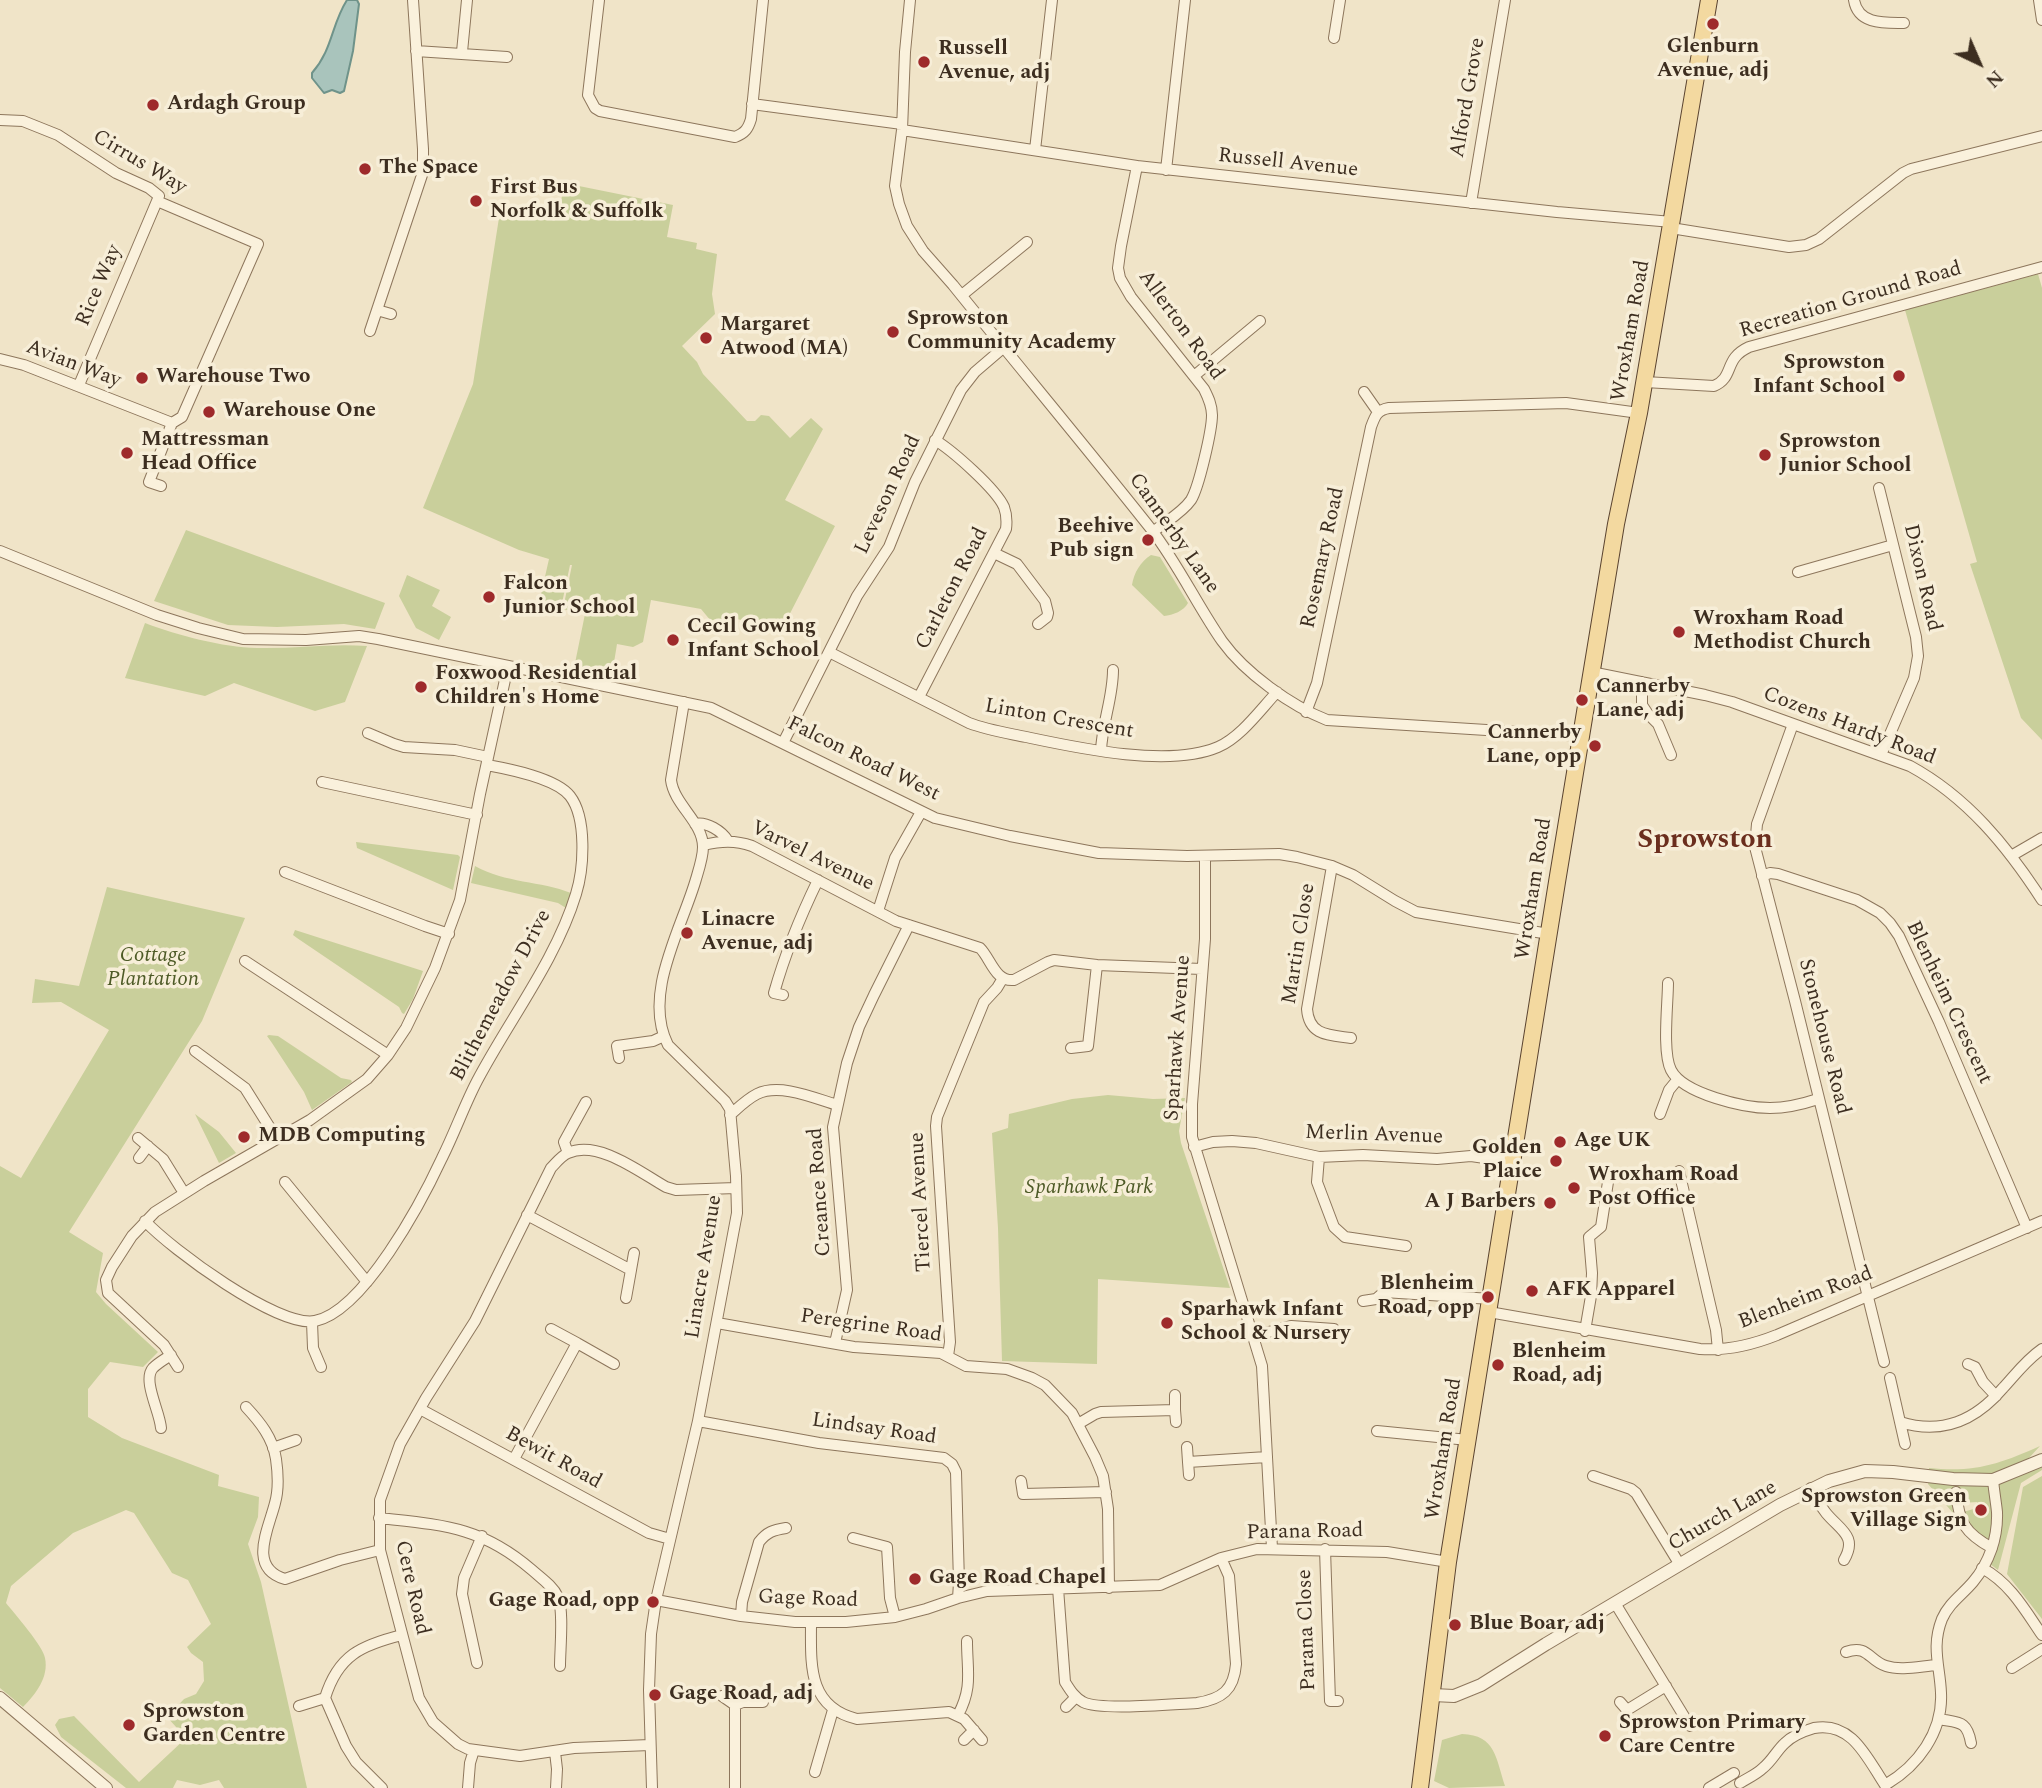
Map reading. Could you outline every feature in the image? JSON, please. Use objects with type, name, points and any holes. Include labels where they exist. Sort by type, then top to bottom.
[{"type":"main road","name":"Wroxham Road","points":[[1420,1788],[1448,1562],[1591,672],[1616,524],[1645,382],[1709,0]]},
{"type":"street","points":[[370,331],[423,172],[413,0]]},
{"type":"street","points":[[462,52],[467,0]]},
{"type":"street","points":[[599,0],[588,95],[594,108],[726,137],[746,137],[749,127],[763,0]]},
{"type":"street","name":"Cannerby Lane","points":[[910,0],[902,127],[895,186],[907,226],[923,251],[962,295],[1153,532],[1223,642],[1238,659],[1306,712],[1327,720],[1582,736]]},
{"type":"street","points":[[1035,150],[1052,0]]},
{"type":"street","points":[[1166,170],[1185,0]]},
{"type":"street","points":[[1334,38],[1340,0]]},
{"type":"street","name":"Alford Grove","points":[[1471,203],[1505,0]]},
{"type":"street","points":[[1854,0],[1860,13],[1869,20],[1878,23],[1905,23]]},
{"type":"street","points":[[2039,0],[2042,20]]},
{"type":"street","points":[[416,51],[507,57]]},
{"type":"street","name":"Russell Avenue","points":[[752,104],[1166,170],[1672,225],[1789,247],[1806,245],[1819,239],[1903,173],[1912,169],[2042,136]]},
{"type":"street","name":"Cirrus Way","points":[[0,120],[23,121],[58,135],[116,173],[149,188],[159,196],[157,201],[258,244],[182,417],[172,423]]},
{"type":"street","name":"Allerton Road","points":[[1137,166],[1121,246],[1118,268],[1120,278],[1131,297],[1207,395],[1212,415],[1196,490],[1184,507],[1153,532]]},
{"type":"street","name":"Rice Way","points":[[79,385],[157,201]]},
{"type":"street","points":[[962,295],[1027,242]]},
{"type":"street","name":"Recreation Ground Road","points":[[1645,382],[1714,386],[1727,377],[1732,359],[1749,347],[2042,267]]},
{"type":"street","points":[[377,310],[391,314]]},
{"type":"street","points":[[1194,376],[1260,321]]},
{"type":"street","name":"Leveson Road","points":[[783,743],[857,596],[889,547],[908,497],[965,383],[1003,348]]},
{"type":"street","name":"Avian Way","points":[[0,359],[79,385],[172,423]]},
{"type":"street","points":[[1364,392],[1378,412],[1390,408],[1566,402],[1639,413]]},
{"type":"street","name":"Rosemary Road","points":[[1306,712],[1317,682],[1371,427],[1378,412]]},
{"type":"street","points":[[161,486],[149,482],[172,423]]},
{"type":"street","name":"Carleton Road","points":[[919,697],[1006,529],[1007,518],[1003,505],[957,455],[936,440]]},
{"type":"street","name":"Dixon Road","points":[[1879,488],[1916,637],[1918,656],[1914,678],[1881,755]]},
{"type":"street","points":[[1798,572],[1893,545]]},
{"type":"street","name":"Falcon Road West","points":[[0,551],[158,615],[243,639],[306,640],[359,636],[710,708],[935,818],[1080,850],[1128,855],[1279,854],[1332,866],[1353,875],[1416,912],[1549,934]]},
{"type":"street","points":[[994,553],[1017,564],[1045,601],[1051,614],[1038,624]]},
{"type":"street","name":"Linton Crescent","points":[[829,652],[982,728],[1101,751],[1179,755],[1221,746],[1233,738],[1277,692]]},
{"type":"street","points":[[178,1367],[164,1345],[112,1298],[106,1280],[119,1254],[155,1212],[310,1120],[367,1079],[388,1055],[406,1028],[435,968],[460,900],[508,666]]},
{"type":"street","points":[[1101,751],[1113,670]]},
{"type":"street","name":"Cozens Hardy Road","points":[[1591,672],[1732,702],[1909,766],[1933,779],[1970,809],[2011,856],[2042,900]]},
{"type":"street","points":[[1642,681],[1642,705],[1658,724],[1671,755]]},
{"type":"street","points":[[684,702],[671,780],[676,796],[695,824],[703,845],[689,902],[667,956],[660,999],[664,1036],[668,1045],[724,1101],[730,1109],[730,1115]]},
{"type":"street","name":"Stonehouse Road","points":[[1793,724],[1755,836],[1755,847],[1796,1001],[1884,1362]]},
{"type":"street","name":"Blithemeadow Drive","points":[[312,1322],[328,1318],[351,1300],[367,1282],[402,1231],[432,1179],[478,1080],[553,949],[577,892],[583,846],[575,805],[569,795],[560,788],[455,750],[404,747],[368,733]]},
{"type":"street","points":[[322,782],[339,792],[477,815]]},
{"type":"street","name":"Varvel Avenue","points":[[878,911],[895,858],[921,811]]},
{"type":"street","name":"Varvel Avenue","points":[[695,824],[703,823],[723,834],[728,841]]},
{"type":"street","points":[[2011,856],[2042,838]]},
{"type":"street","name":"Varvel Avenue","points":[[703,845],[728,841],[752,846],[909,925],[979,948],[987,955],[997,974],[1003,978]]},
{"type":"street","name":"Sparhawk Avenue","points":[[1205,856],[1206,898],[1191,1124],[1194,1147],[1262,1366],[1272,1548]]},
{"type":"street","name":"Martin Close","points":[[1332,866],[1308,1018],[1317,1031],[1351,1038]]},
{"type":"street","points":[[285,873],[449,934]]},
{"type":"street","name":"Blenheim Crescent","points":[[1762,876],[1778,874],[1857,900],[1880,913],[1890,923],[1899,936],[1933,1010],[2027,1228]]},
{"type":"street","points":[[296,890],[301,878]]},
{"type":"street","points":[[774,993],[796,927],[818,880]]},
{"type":"street","name":"Creance Road","points":[[835,1343],[847,1296],[833,1127],[847,1062],[859,1027],[909,925]]},
{"type":"street","points":[[1003,978],[1014,980],[1054,960],[1097,965],[1202,969]]},
{"type":"street","points":[[245,961],[388,1055]]},
{"type":"street","points":[[1071,1048],[1091,1046],[1097,965]]},
{"type":"street","name":"Tiercel Avenue","points":[[948,1356],[950,1342],[937,1117],[985,1002],[1003,978]]},
{"type":"street","points":[[1668,983],[1667,1051],[1670,1068],[1678,1079],[1723,1100],[1751,1106],[1793,1106],[1818,1099]]},
{"type":"street","points":[[617,1047],[653,1041],[664,1036]]},
{"type":"street","points":[[195,1051],[248,1092],[277,1139]]},
{"type":"street","points":[[1660,1114],[1669,1090],[1678,1079]]},
{"type":"street","points":[[730,1115],[759,1093],[770,1090],[837,1105]]},
{"type":"street","name":"Cere Road","points":[[586,1102],[564,1142],[568,1153],[551,1168],[475,1321],[400,1444],[380,1500],[380,1550],[419,1698],[433,1722],[458,1744],[468,1749],[520,1756],[574,1748],[650,1745]]},
{"type":"street","name":"Linacre Avenue","points":[[652,1788],[651,1634],[656,1600],[698,1421],[737,1213],[730,1115]]},
{"type":"street","points":[[138,1138],[163,1159],[184,1193]]},
{"type":"street","name":"Merlin Avenue","points":[[1194,1147],[1232,1141],[1256,1143],[1319,1157],[1363,1155],[1437,1159],[1471,1156],[1512,1161]]},
{"type":"street","points":[[139,1158],[148,1146]]},
{"type":"street","points":[[568,1153],[590,1150],[602,1152],[676,1190],[736,1188]]},
{"type":"street","points":[[1319,1157],[1319,1190],[1334,1227],[1342,1239],[1401,1246],[1393,1258]]},
{"type":"street","points":[[1679,1171],[1716,1330],[1718,1350]]},
{"type":"street","points":[[285,1182],[367,1282]]},
{"type":"street","points":[[1585,1331],[1592,1273],[1589,1237],[1601,1227],[1608,1182]]},
{"type":"street","points":[[285,1203],[295,1195]]},
{"type":"street","points":[[527,1214],[631,1270]]},
{"type":"street","points":[[145,1221],[165,1240],[245,1297],[296,1320],[312,1322],[313,1348],[321,1367]]},
{"type":"street","name":"Blenheim Road","points":[[1363,1301],[1376,1299],[1384,1292],[1490,1306],[1585,1331],[1718,1350],[1758,1343],[2042,1221]]},
{"type":"street","points":[[626,1298],[634,1253]]},
{"type":"street","name":"Peregrine Road","points":[[717,1323],[854,1347],[941,1353],[965,1366],[1007,1369],[1045,1385],[1072,1413],[1096,1457],[1108,1509],[1109,1588]]},
{"type":"street","points":[[1254,1336],[1291,1326],[1334,1329]]},
{"type":"street","points":[[551,1329],[614,1364]]},
{"type":"street","points":[[514,1460],[577,1343]]},
{"type":"street","points":[[1900,1422],[1934,1428],[1974,1415],[1996,1396],[2028,1359],[2042,1349]]},
{"type":"street","points":[[161,1428],[148,1380],[153,1368],[171,1356]]},
{"type":"street","points":[[1968,1364],[1975,1367],[1983,1382],[1996,1396]]},
{"type":"street","points":[[1891,1378],[1905,1444]]},
{"type":"street","points":[[1175,1395],[1176,1422]]},
{"type":"street","points":[[246,1408],[261,1424],[276,1457],[275,1503],[263,1539],[266,1564],[271,1571],[285,1579],[340,1560],[380,1550]]},
{"type":"street","name":"Bewit Road","points":[[420,1409],[649,1533],[670,1539]]},
{"type":"street","points":[[1079,1424],[1101,1412],[1175,1410]]},
{"type":"street","name":"Lindsay Road","points":[[698,1421],[818,1443],[944,1458],[952,1464],[956,1472],[958,1598]]},
{"type":"street","points":[[1377,1431],[1468,1440]]},
{"type":"street","points":[[273,1448],[296,1440]]},
{"type":"street","points":[[1187,1447],[1189,1475]]},
{"type":"street","points":[[1188,1462],[1267,1457]]},
{"type":"street","points":[[1709,1788],[1763,1768],[1786,1742],[1809,1729],[1823,1727],[1837,1729],[1850,1736],[1886,1786],[1902,1772],[1926,1748],[1939,1719],[1941,1692],[1936,1647],[1943,1618],[1950,1605],[1972,1582],[1992,1548],[1997,1521],[1993,1480],[2042,1460]]},
{"type":"street","name":"Church Lane","points":[[1433,1695],[1454,1696],[1481,1685],[1811,1488],[1845,1475],[1865,1471],[1993,1480]]},
{"type":"street","points":[[1593,1476],[1636,1493],[1680,1565]]},
{"type":"street","points":[[1021,1481],[1023,1494],[1106,1492]]},
{"type":"street","points":[[1811,1488],[1822,1508],[1848,1536],[1849,1552],[1844,1560]]},
{"type":"street","points":[[1956,1492],[1961,1520],[1977,1539],[1992,1548]]},
{"type":"street","points":[[1958,1508],[1970,1506]]},
{"type":"street","points":[[379,1518],[450,1527],[482,1536],[525,1564],[551,1587],[558,1597],[561,1608],[560,1666]]},
{"type":"street","points":[[756,1525],[765,1535]]},
{"type":"street","points":[[741,1616],[742,1602],[759,1542],[772,1530],[786,1528]]},
{"type":"street","points":[[477,1663],[463,1594],[464,1578],[482,1536]]},
{"type":"street","points":[[853,1538],[891,1544],[890,1598],[895,1617]]},
{"type":"street","name":"Parana Road","points":[[958,1598],[987,1591],[1160,1585],[1221,1558],[1257,1549],[1387,1552],[1448,1562]]},
{"type":"street","name":"Parana Close","points":[[1325,1549],[1329,1701],[1338,1701]]},
{"type":"street","points":[[1058,1588],[1065,1682],[1076,1697],[1088,1704],[1100,1706],[1211,1701],[1227,1690],[1235,1677],[1236,1664],[1229,1576],[1221,1558]]},
{"type":"street","points":[[1982,1568],[1999,1579],[2015,1595],[2042,1635]]},
{"type":"street","name":"Gage Road","points":[[656,1600],[741,1616],[811,1622],[871,1621],[926,1609],[958,1598]]},
{"type":"street","points":[[1615,1603],[1690,1726]]},
{"type":"street","points":[[811,1622],[813,1676],[817,1687],[833,1710],[857,1718],[942,1712],[958,1714],[982,1740]]},
{"type":"street","points":[[384,1785],[356,1762],[325,1698],[335,1672],[358,1649],[372,1642],[402,1635]]},
{"type":"street","points":[[958,1714],[968,1692],[972,1659],[967,1641]]},
{"type":"street","points":[[1846,1652],[1854,1649],[1863,1651],[1879,1664],[1894,1668],[1937,1665]]},
{"type":"street","points":[[2012,1668],[2042,1649]]},
{"type":"street","points":[[462,1654],[474,1650]]},
{"type":"street","points":[[1623,1709],[1666,1686]]},
{"type":"street","points":[[1227,1690],[1236,1699]]},
{"type":"street","points":[[722,1696],[735,1705]]},
{"type":"street","points":[[1066,1707],[1076,1697]]},
{"type":"street","points":[[0,1698],[106,1788]]},
{"type":"street","points":[[299,1706],[325,1698]]},
{"type":"street","points":[[735,1705],[743,1702],[764,1702]]},
{"type":"street","points":[[735,1705],[735,1788]]},
{"type":"street","points":[[832,1765],[817,1766],[833,1710]]},
{"type":"street","points":[[1939,1719],[1966,1726],[1971,1743]]},
{"type":"street","points":[[964,1740],[974,1730]]},
{"type":"street","points":[[468,1788],[474,1750]]},
{"type":"street","points":[[555,1752],[556,1788]]},
{"type":"green space","points":[[564,183],[673,205],[667,237],[697,243],[696,249],[717,254],[712,294],[715,314],[682,346],[697,362],[703,374],[747,421],[755,421],[761,415],[769,416],[790,438],[811,418],[823,429],[785,500],[835,526],[782,629],[732,618],[731,630],[716,627],[701,609],[651,600],[643,642],[633,647],[617,644],[611,681],[573,673],[585,614],[563,609],[572,565],[561,608],[539,603],[549,559],[519,550],[423,508],[473,384],[501,205],[559,215]]},
{"type":"green space","points":[[2038,274],[2042,288],[2042,740],[2021,718],[1970,564],[1977,562],[1905,310]]},
{"type":"green space","points":[[186,530],[385,603],[375,629],[344,624],[277,627],[228,625],[154,601]]},
{"type":"green space","points":[[1151,555],[1160,557],[1188,603],[1171,615],[1164,616],[1132,585],[1138,568]]},
{"type":"green space","points":[[407,575],[440,590],[432,606],[451,617],[439,640],[416,628],[399,596]]},
{"type":"green space","points":[[145,623],[230,646],[367,646],[345,702],[315,711],[234,683],[205,696],[125,678]]},
{"type":"green space","points":[[356,842],[458,855],[460,857],[453,890],[357,848]]},
{"type":"green space","points":[[475,866],[498,876],[571,893],[566,908],[558,903],[471,883]]},
{"type":"green space","name":"Cottage Plantation","points":[[107,887],[245,918],[202,1021],[69,1232],[103,1253],[96,1292],[158,1352],[143,1367],[110,1362],[88,1389],[88,1417],[122,1438],[219,1475],[218,1486],[259,1497],[258,1517],[248,1544],[261,1582],[307,1788],[224,1788],[219,1780],[200,1785],[177,1780],[173,1788],[126,1788],[61,1737],[55,1725],[59,1719],[74,1716],[139,1782],[186,1738],[167,1717],[184,1699],[196,1694],[204,1681],[203,1662],[187,1647],[211,1624],[188,1580],[172,1573],[134,1513],[126,1510],[73,1533],[11,1586],[6,1603],[40,1646],[46,1665],[37,1691],[23,1707],[0,1688],[0,1166],[21,1178],[109,1030],[61,1002],[32,1003],[35,979],[79,986]]},
{"type":"green space","points":[[295,930],[423,971],[413,999],[404,1014],[399,1007],[293,935]]},
{"type":"green space","points":[[267,1036],[278,1036],[341,1078],[352,1082],[312,1110],[304,1092]]},
{"type":"green space","name":"Sparhawk Park","points":[[1108,1095],[1153,1099],[1185,1098],[1179,1131],[1181,1143],[1230,1288],[1098,1279],[1097,1364],[1002,1361],[992,1133],[1008,1128],[1009,1114],[1072,1099]]},
{"type":"green space","points":[[195,1114],[219,1132],[236,1153],[219,1163]]},
{"type":"green space","points":[[2040,1446],[2028,1459],[2042,1457],[2042,1470],[2021,1483],[1998,1570],[1990,1564],[1996,1546],[1976,1532],[1963,1512],[1977,1508],[1977,1502],[1962,1503],[1952,1492],[1953,1513],[1928,1484],[1929,1468],[1986,1466]]},
{"type":"green space","points":[[2042,1476],[2042,1619],[2007,1574],[2023,1487]]},
{"type":"green space","points":[[1462,1734],[1482,1739],[1493,1750],[1505,1786],[1449,1788],[1434,1781],[1442,1740]]},
{"type":"water","points":[[347,0],[357,0],[359,4],[344,91],[340,93],[332,90],[324,93],[312,78],[312,73],[324,55]]},
{"type":"place","name":"Glenburn Avenue, adj","points":[[1713,24]]},
{"type":"place","name":"Russell Avenue, adj","points":[[924,62]]},
{"type":"place","name":"Ardagh Group","points":[[153,105]]},
{"type":"place","name":"The Space","points":[[365,169]]},
{"type":"place","name":"First Bus Norfolk & Suffolk","points":[[476,201]]},
{"type":"place","name":"Sprowston Community Academy","points":[[893,332]]},
{"type":"place","name":"Margaret Atwood (MA)","points":[[706,338]]},
{"type":"place","name":"Sprowston Infant School","points":[[1899,376]]},
{"type":"place","name":"Warehouse Two","points":[[142,378]]},
{"type":"place","name":"Warehouse One","points":[[209,412]]},
{"type":"place","name":"Mattressman Head Office","points":[[127,453]]},
{"type":"place","name":"Sprowston Junior School","points":[[1765,455]]},
{"type":"place","name":"Beehive Pub sign","points":[[1148,540]]},
{"type":"place","name":"Falcon Junior School","points":[[489,597]]},
{"type":"place","name":"Wroxham Road Methodist Church","points":[[1679,632]]},
{"type":"place","name":"Cecil Gowing Infant School","points":[[673,640]]},
{"type":"place","name":"Foxwood Residential Children's Home","points":[[421,687]]},
{"type":"place","name":"Cannerby Lane, adj","points":[[1582,700]]},
{"type":"place","name":"Cannerby Lane, opp","points":[[1595,746]]},
{"type":"place","name":"Linacre Avenue, adj","points":[[687,933]]},
{"type":"place","name":"MDB Computing","points":[[244,1137]]},
{"type":"place","name":"Age UK","points":[[1560,1142]]},
{"type":"place","name":"Golden Plaice","points":[[1556,1161]]},
{"type":"place","name":"Wroxham Road Post Office","points":[[1574,1188]]},
{"type":"place","name":"A J Barbers","points":[[1550,1203]]},
{"type":"place","name":"AFK Apparel","points":[[1532,1291]]},
{"type":"place","name":"Blenheim Road, opp","points":[[1488,1297]]},
{"type":"place","name":"Sparhawk Infant School & Nursery","points":[[1167,1323]]},
{"type":"place","name":"Blenheim Road, adj","points":[[1498,1365]]},
{"type":"place","name":"Sprowston Green Village Sign","points":[[1981,1510]]},
{"type":"place","name":"Gage Road Chapel","points":[[915,1579]]},
{"type":"place","name":"Gage Road, opp","points":[[653,1602]]},
{"type":"place","name":"Blue Boar, adj","points":[[1455,1625]]},
{"type":"place","name":"Gage Road, adj","points":[[655,1695]]},
{"type":"place","name":"Sprowston Garden Centre","points":[[129,1725]]},
{"type":"place","name":"Sprowston Primary Care Centre","points":[[1605,1736]]},
{"type":"district","name":"Sprowston","points":[[1705,842]]}]
